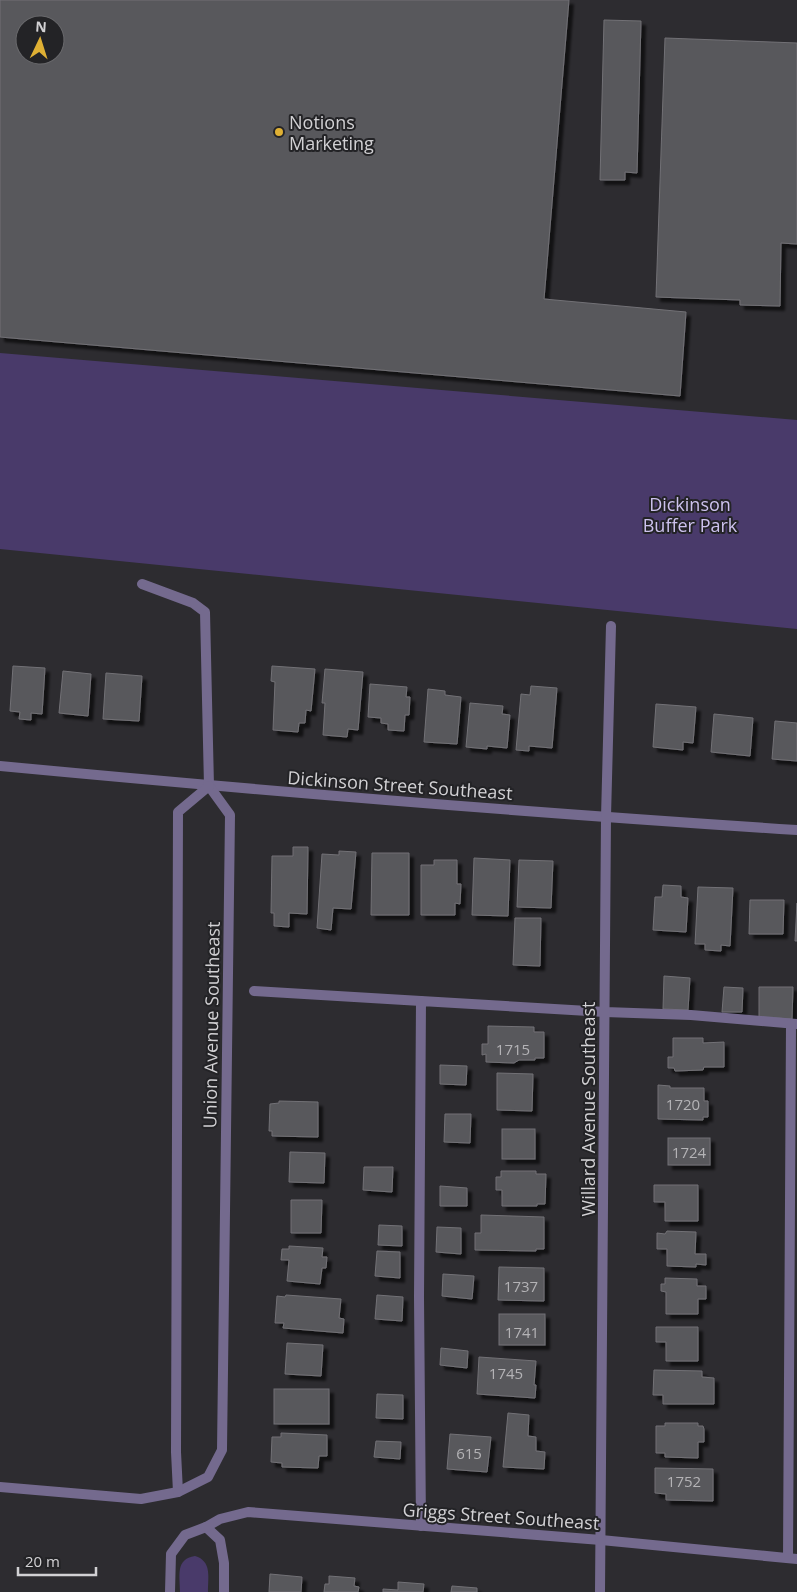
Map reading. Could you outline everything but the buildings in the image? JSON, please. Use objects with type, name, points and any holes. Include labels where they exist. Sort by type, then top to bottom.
[{"type":"street","points":[[0,1487],[141,1499],[178,1492],[176,1433],[178,812],[209,786],[205,612],[193,603],[142,584]]},
{"type":"street","name":"Willard Avenue Southeast","points":[[600,1592],[606,817],[611,626]]},
{"type":"street","name":"Dickinson Street Southeast","points":[[0,766],[209,786],[797,830]]},
{"type":"street","name":"Union Avenue Southeast","points":[[178,1492],[208,1477],[222,1450],[230,815],[209,786]]},
{"type":"street","points":[[254,991],[605,1012],[691,1015],[794,1024],[792,1558]]},
{"type":"street","points":[[421,1001],[419,1297],[421,1526]]},
{"type":"street","name":"Griggs Street Southeast","points":[[206,1527],[220,1519],[248,1512],[601,1540],[792,1558]]},
{"type":"street","points":[[170,1592],[171,1554],[185,1534],[206,1527],[220,1540],[224,1563],[224,1592]]},
{"type":"green space","name":"Dickinson Buffer Park","points":[[0,353],[797,420],[797,629],[0,549]]},
{"type":"green space","points":[[195,1556],[200,1558],[207,1566],[208,1592],[180,1592],[179,1574],[181,1564]]},
{"type":"place","name":"Notions Marketing","points":[[279,132]]}]
